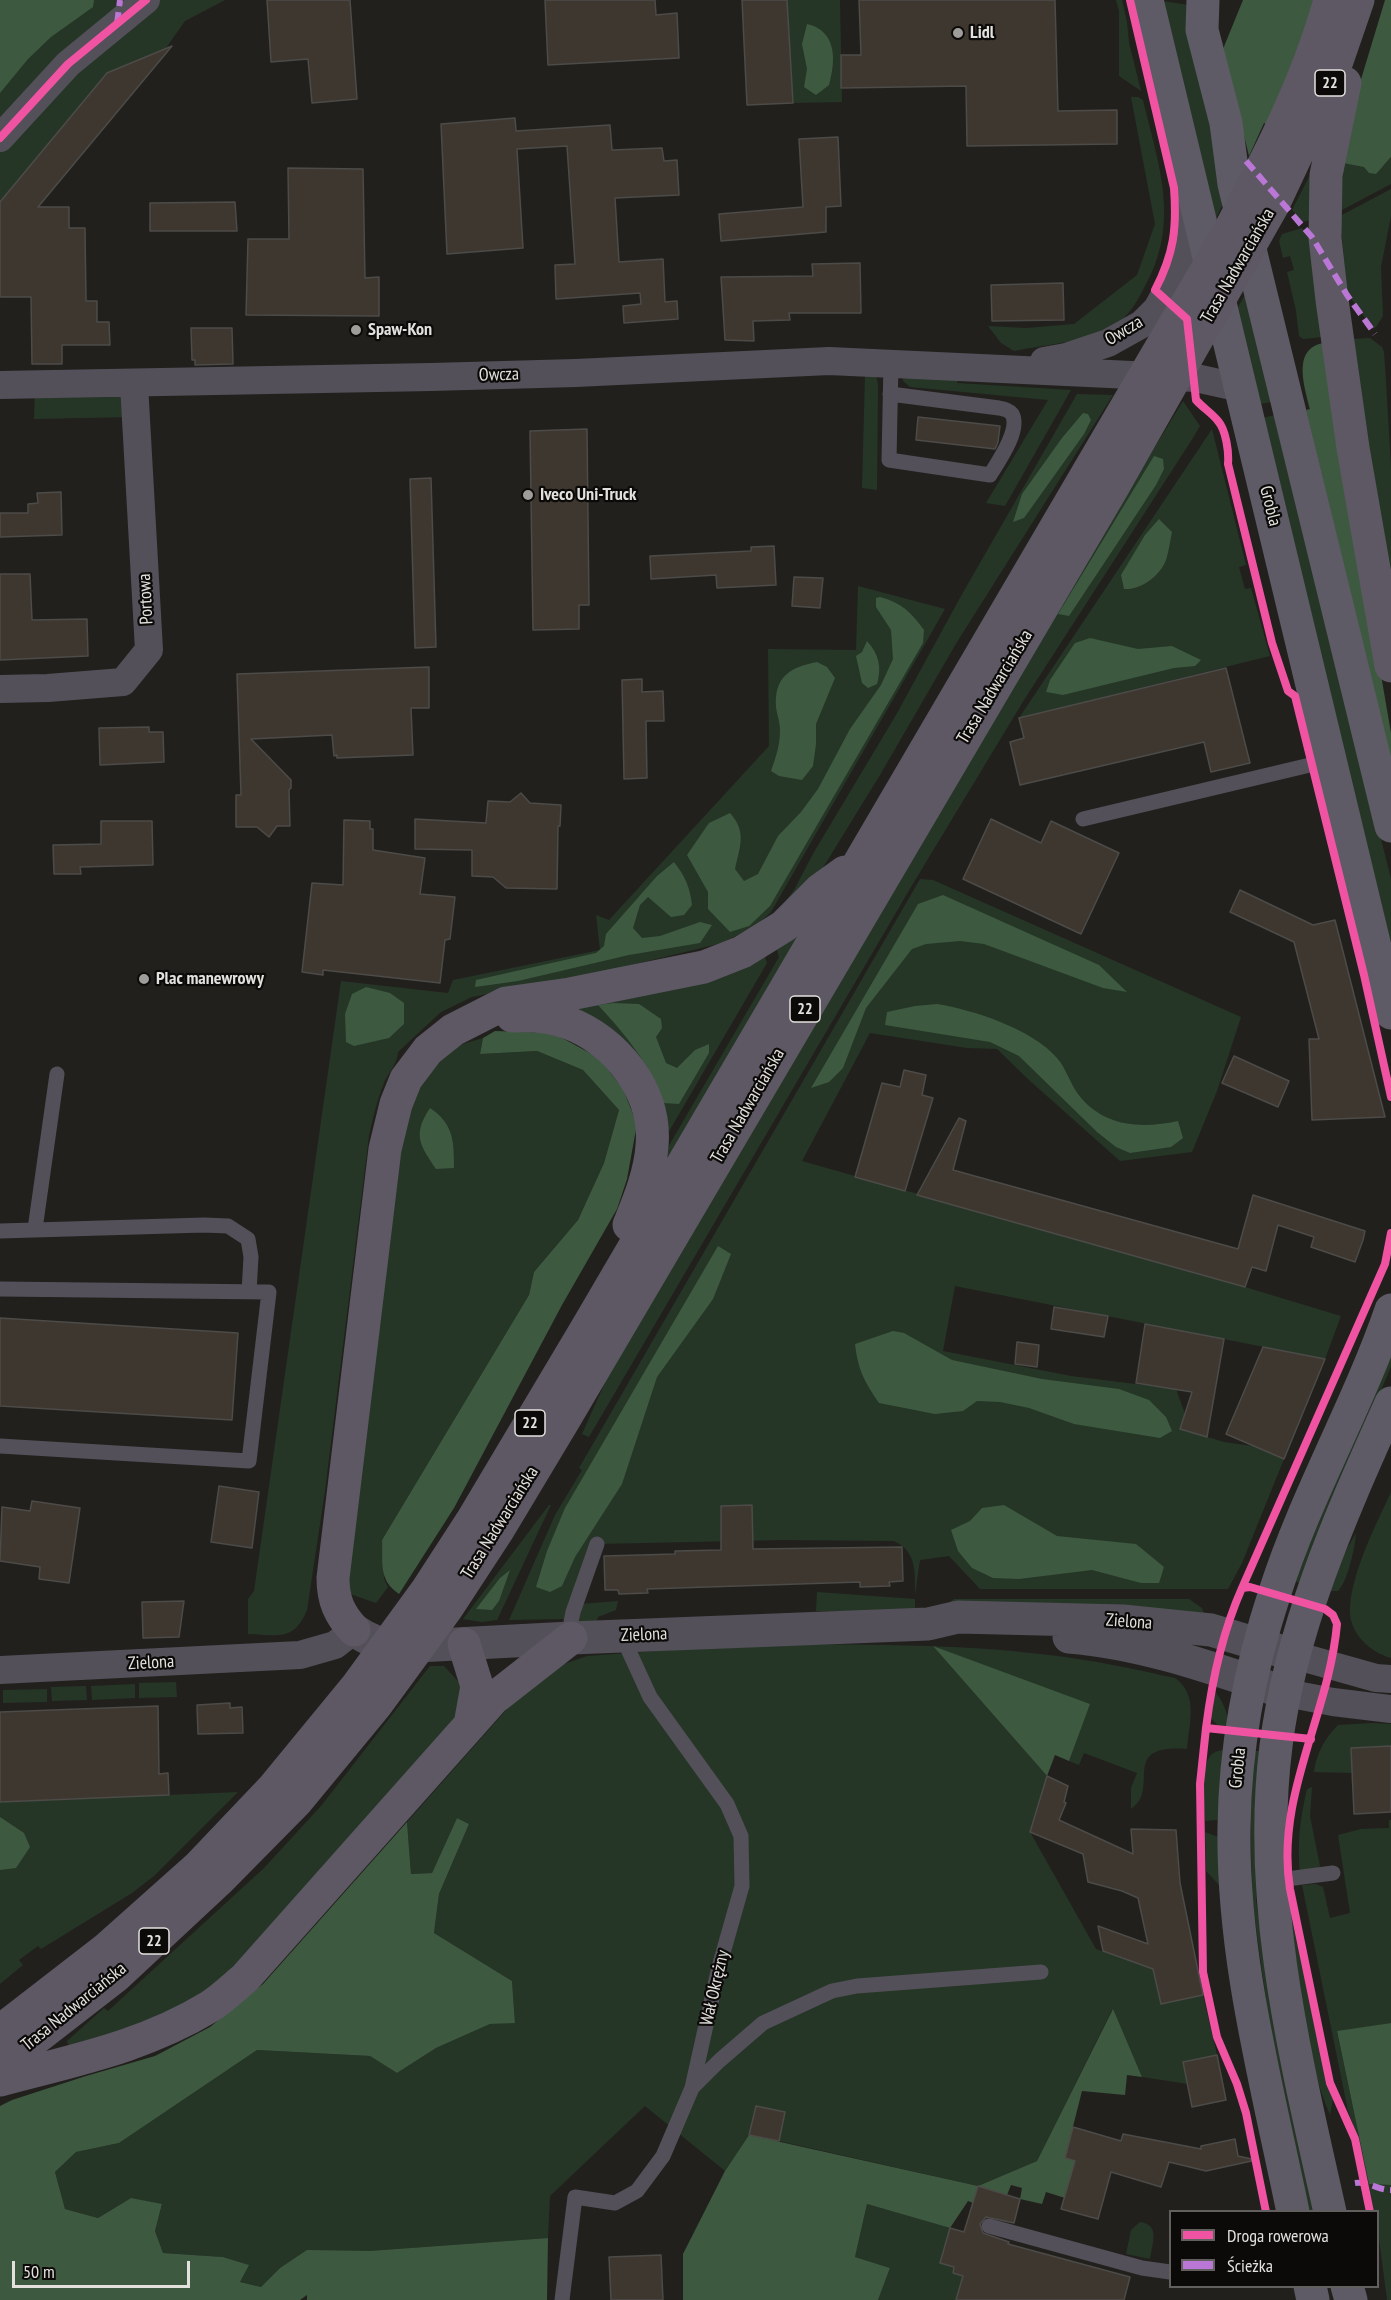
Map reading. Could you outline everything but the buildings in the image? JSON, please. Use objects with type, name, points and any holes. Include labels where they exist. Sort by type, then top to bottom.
[{"type":"main road","name":"Grobla","points":[[1147,0],[1391,1012]]},
{"type":"main road","points":[[1203,0],[1202,30],[1226,123],[1234,183],[1391,826]]},
{"type":"main road","points":[[1348,2],[1342,104],[1326,175],[1324,213],[1328,269],[1353,448],[1391,666]]},
{"type":"main road","name":"Trasa Nadwarciańska","points":[[486,1524],[588,1326],[862,860],[1274,203],[1287,148],[1327,90],[1348,2]]},
{"type":"main road","name":"Trasa Nadwarciańska","points":[[0,2066],[116,1976],[220,1879],[285,1795],[357,1686],[427,1590],[486,1524],[1100,481]]},
{"type":"main road","points":[[354,1630],[339,1611],[333,1592],[333,1578],[388,1134],[401,1090],[419,1059],[453,1030],[506,1004],[570,994],[693,969],[742,952],[784,926],[820,890],[862,860]]},
{"type":"main road","points":[[486,1015],[541,1016],[582,1028],[622,1060],[639,1085],[646,1102],[652,1146],[646,1180],[588,1326]]},
{"type":"main road","name":"Grobla","points":[[1293,2210],[1257,2035],[1238,1912],[1234,1828],[1240,1742],[1250,1681],[1277,1585],[1391,1310]]},
{"type":"main road","name":"Grobla","points":[[1330,2210],[1298,2062],[1278,1945],[1271,1881],[1270,1828],[1273,1769],[1294,1655],[1324,1561],[1391,1403]]},
{"type":"main road","points":[[0,2080],[138,2042],[164,2032],[212,2006],[245,1978],[470,1725],[506,1688],[571,1638]]},
{"type":"main road","points":[[465,1644],[477,1686],[470,1725]]},
{"type":"main road","name":"Trasa Nadwarciańska","points":[[0,2031],[106,1949],[198,1867],[285,1795]]},
{"type":"street","points":[[0,138],[68,64],[146,0]]},
{"type":"street","name":"Owcza","points":[[998,368],[1066,357],[1108,343],[1142,324],[1164,298],[1190,238],[1191,187]]},
{"type":"street","name":"Owcza","points":[[0,385],[576,373],[829,361],[1196,378],[1241,388]]},
{"type":"street","name":"Portowa","points":[[0,689],[123,682],[149,650],[134,384]]},
{"type":"street","name":"Zielona","points":[[0,1670],[300,1655],[335,1645],[354,1630],[366,1639],[382,1645],[398,1647],[928,1624],[958,1617],[1123,1621],[1211,1630],[1294,1655]]},
{"type":"street","points":[[928,1624],[963,1632],[1052,1636],[1115,1644],[1204,1664],[1286,1692],[1333,1702],[1391,1709]]},
{"type":"street","points":[[1294,1655],[1376,1678],[1391,1679]]},
{"type":"lane","points":[[891,363],[889,460],[990,475],[1008,447],[1013,422],[1013,416],[1009,411],[891,394]]},
{"type":"lane","points":[[1083,819],[1331,760]]},
{"type":"lane","points":[[35,1229],[57,1074]]},
{"type":"lane","points":[[0,1230],[228,1226],[248,1239],[251,1257],[249,1292]]},
{"type":"lane","points":[[0,1289],[269,1292],[249,1461],[0,1446]]},
{"type":"lane","points":[[571,1638],[573,1612],[597,1544]]},
{"type":"lane","name":"Wał Okrężny","points":[[561,2300],[575,2197],[615,2203],[637,2191],[663,2156],[692,2088],[719,1967],[742,1886],[741,1836],[727,1804],[650,1696],[622,1636]]},
{"type":"lane","points":[[1271,1881],[1333,1873]]},
{"type":"lane","points":[[692,2088],[719,2061],[763,2024],[832,1991],[857,1986],[1041,1972]]},
{"type":"lane","points":[[989,2226],[1142,2268],[1169,2272]]},
{"type":"green space","points":[[0,0],[120,0],[120,5],[0,119]]},
{"type":"green space","points":[[0,0],[94,0],[93,7],[51,37],[28,59],[0,93]]},
{"type":"green space","points":[[161,0],[225,0],[185,21],[166,48],[107,73],[0,202],[0,147],[69,70]]},
{"type":"green space","points":[[787,0],[840,0],[842,102],[793,103]]},
{"type":"green space","points":[[1116,0],[1122,0],[1129,43],[1141,91],[1119,76],[1119,11]]},
{"type":"green space","points":[[1243,0],[1314,0],[1308,24],[1267,125],[1264,123],[1249,156],[1223,49]]},
{"type":"green space","points":[[1385,0],[1391,0],[1391,157],[1376,174],[1369,173],[1364,167],[1343,163],[1349,119]]},
{"type":"green space","points":[[1162,1],[1189,5],[1224,202],[1215,220]]},
{"type":"green space","points":[[807,24],[824,33],[832,48],[833,66],[829,85],[816,95],[804,87],[807,69],[802,44]]},
{"type":"green space","points":[[1131,97],[1143,100],[1155,148],[1163,195],[1162,241],[1144,288],[1124,318],[1109,328],[1083,338],[1014,351],[1001,343],[988,326],[1026,328],[1074,324],[1137,275],[1155,224]]},
{"type":"green space","points":[[1391,157],[1391,184],[1340,211],[1343,163],[1383,166]]},
{"type":"green space","points":[[1311,173],[1311,220],[1302,222],[1292,210]]},
{"type":"green space","points":[[1391,189],[1391,216],[1381,267],[1383,316],[1373,329],[1347,293],[1340,216]]},
{"type":"green space","points":[[1302,228],[1312,239],[1323,337],[1303,339],[1299,336],[1287,272],[1294,270],[1290,256],[1283,258],[1279,241],[1282,234]]},
{"type":"green space","points":[[1246,293],[1272,402],[1259,404],[1237,309]]},
{"type":"green space","points":[[1370,338],[1382,347],[1384,352],[1391,468],[1391,603],[1353,339]]},
{"type":"green space","points":[[1324,343],[1391,733],[1391,762],[1306,410],[1310,409],[1304,380],[1304,361],[1307,352],[1314,346]]},
{"type":"green space","points":[[865,375],[876,376],[878,384],[877,490],[862,488]]},
{"type":"green space","points":[[958,376],[957,383],[1071,390],[1005,506],[986,503],[1048,400],[910,387],[903,381],[903,378]]},
{"type":"green space","points":[[35,390],[132,391],[133,417],[34,419]]},
{"type":"green space","points":[[1077,394],[1113,395],[957,642],[880,775],[808,892],[769,923],[794,890],[814,852],[896,715],[961,596]]},
{"type":"green space","points":[[1183,401],[1200,426],[1024,700],[911,887],[589,1437],[582,1434],[611,1369],[1016,674]]},
{"type":"green space","points":[[1083,413],[1088,414],[1091,420],[1084,434],[1024,518],[1013,522],[1022,494]]},
{"type":"green space","points":[[1275,415],[1391,879],[1391,943],[1263,418]]},
{"type":"green space","points":[[1212,429],[1246,565],[1239,567],[1245,589],[1251,588],[1270,656],[1019,718]]},
{"type":"green space","points":[[1154,456],[1163,459],[1164,469],[1156,485],[1069,616],[1058,614]]},
{"type":"green space","points":[[1159,519],[1172,532],[1163,566],[1149,581],[1137,587],[1124,589],[1121,575],[1145,535]]},
{"type":"green space","points":[[858,586],[945,609],[771,912],[756,926],[722,943],[615,969],[472,997],[441,1012],[398,1052],[375,1109],[369,1136],[325,1491],[307,1610],[302,1620],[290,1632],[276,1635],[248,1634],[248,1599],[254,1591],[341,981],[448,993],[453,980],[600,950],[596,915],[609,920],[769,746],[768,649],[856,650]]},
{"type":"green space","points":[[880,597],[900,605],[915,618],[924,630],[923,643],[770,906],[749,926],[730,932],[708,909],[708,892],[687,855],[709,823],[730,813],[739,827],[741,840],[735,869],[744,881],[758,874],[778,836],[801,812],[818,789],[850,729],[881,685],[893,659],[891,630],[876,607],[876,598]]},
{"type":"green space","points":[[1090,638],[1138,649],[1172,646],[1201,660],[1195,666],[1174,668],[1063,695],[1046,692],[1050,680],[1075,643]]},
{"type":"green space","points":[[867,641],[877,656],[879,667],[877,684],[868,688],[862,683],[856,656],[862,652]]},
{"type":"green space","points":[[817,662],[827,667],[835,678],[816,724],[813,766],[802,780],[779,776],[771,771],[780,735],[776,707],[778,688],[781,681],[792,671]]},
{"type":"green space","points":[[674,862],[686,882],[692,905],[684,915],[671,917],[648,897],[640,905],[633,928],[642,938],[660,936],[700,922],[712,925],[700,943],[629,955],[518,981],[475,987],[476,980],[596,953],[604,946],[606,934],[657,876]]},
{"type":"green space","points":[[920,879],[933,880],[1241,1017],[1217,1091],[1192,1152],[1120,1161],[997,1049],[967,1048],[870,1033],[802,1161],[1341,1316],[1325,1359],[955,1286],[943,1351],[1071,1376],[1176,1389],[1185,1414],[1181,1429],[1224,1442],[1252,1446],[1284,1459],[1242,1563],[1228,1589],[980,1589],[949,1556],[920,1560],[915,1595],[911,1557],[902,1546],[894,1541],[783,1540],[597,1544],[564,1619],[509,1620],[555,1515],[582,1470],[579,1468]]},
{"type":"green space","points":[[943,895],[1099,965],[1127,992],[1103,988],[984,944],[960,941],[926,944],[912,949],[866,1008],[843,1068],[829,1082],[811,1088],[918,904]]},
{"type":"green space","points":[[805,923],[661,1170],[664,1154],[779,957],[776,946]]},
{"type":"green space","points":[[764,953],[767,963],[668,1133],[558,1007]]},
{"type":"green space","points":[[366,987],[390,993],[404,1003],[404,1024],[389,1038],[354,1046],[346,1042],[345,1014],[352,994]]},
{"type":"green space","points":[[639,1004],[661,1019],[662,1028],[656,1037],[666,1063],[677,1068],[695,1050],[709,1044],[709,1053],[679,1104],[663,1103],[644,1063],[618,1027],[598,1005]]},
{"type":"green space","points":[[937,1004],[1002,1022],[1033,1038],[1057,1058],[1078,1094],[1099,1113],[1123,1123],[1137,1125],[1178,1121],[1183,1138],[1171,1147],[1130,1153],[1116,1147],[1097,1132],[1019,1056],[990,1042],[885,1025],[887,1012]]},
{"type":"green space","points":[[495,1031],[553,1033],[599,1058],[623,1089],[637,1124],[627,1179],[617,1209],[562,1305],[454,1508],[399,1594],[392,1589],[385,1577],[382,1564],[382,1540],[529,1295],[534,1272],[578,1220],[604,1163],[619,1110],[583,1070],[537,1051],[480,1054],[483,1038]]},
{"type":"green space","points":[[483,1038],[480,1054],[537,1051],[583,1070],[619,1110],[604,1163],[578,1220],[534,1272],[529,1295],[382,1540],[384,1579],[388,1587],[376,1603],[350,1594],[348,1586],[401,1139],[409,1104],[424,1080],[453,1047]]},
{"type":"green space","points":[[430,1108],[444,1120],[451,1134],[454,1168],[436,1169],[422,1146],[421,1126]]},
{"type":"green space","points":[[718,1246],[731,1254],[713,1299],[657,1377],[622,1484],[575,1557],[562,1586],[550,1592],[536,1587],[547,1551],[565,1508]]},
{"type":"green space","points":[[893,1331],[904,1333],[952,1360],[1042,1379],[1119,1389],[1149,1400],[1166,1417],[1172,1431],[1160,1438],[1074,1424],[1029,1408],[1000,1402],[977,1401],[963,1411],[935,1414],[879,1403],[862,1375],[855,1344]]},
{"type":"green space","points":[[1391,1348],[1391,1367],[1300,1583],[1294,1581]]},
{"type":"green space","points":[[1391,1492],[1391,1658],[1368,1646],[1356,1633],[1352,1625],[1350,1607],[1360,1563]]},
{"type":"green space","points":[[551,1505],[497,1620],[482,1622],[463,1619]]},
{"type":"green space","points":[[1004,1505],[1057,1536],[1136,1544],[1164,1567],[1159,1583],[1141,1583],[1092,1570],[1019,1579],[993,1578],[972,1568],[958,1551],[951,1530],[970,1521],[982,1508]]},
{"type":"green space","points":[[1356,1533],[1353,1555],[1345,1580],[1338,1591],[1328,1591],[1340,1561]]},
{"type":"green space","points":[[510,1570],[499,1601],[492,1610],[476,1609],[500,1578]]},
{"type":"green space","points":[[817,1592],[915,1599],[915,1612],[816,1611]]},
{"type":"green space","points":[[954,1599],[1189,1599],[1202,1608],[1204,1614],[946,1605]]},
{"type":"green space","points":[[618,1601],[616,1610],[598,1617],[596,1623],[577,1623],[580,1604]]},
{"type":"green space","points":[[756,1644],[903,1645],[1013,1651],[1081,1659],[1175,1678],[1182,1685],[1190,1701],[1187,1749],[1166,1749],[1153,1753],[1144,1770],[1143,1790],[1139,1800],[1131,1809],[1131,1788],[1137,1773],[1084,1753],[1079,1765],[1069,1761],[1089,1704],[934,1647],[1047,1776],[1030,1832],[1096,1949],[1140,1964],[1152,1962],[1161,2004],[1203,1995],[1217,2055],[1184,2062],[1188,2084],[1142,2077],[1112,2010],[1037,2161],[978,2186],[779,2141],[785,2113],[757,2106],[749,2135],[725,2171],[645,2106],[550,2196],[548,2238],[369,2251],[307,2251],[280,2268],[261,2287],[240,2282],[248,2265],[223,2257],[163,2253],[155,2231],[162,2205],[131,2198],[98,2218],[65,2209],[55,2172],[76,2152],[119,2143],[257,2050],[370,2056],[397,2073],[436,2048],[490,2024],[515,2022],[512,1981],[434,1933],[439,1894],[469,1824],[457,1818],[432,1873],[411,1874],[407,1822],[515,1700],[550,1669],[587,1656]]},
{"type":"green space","points":[[933,1646],[1090,1704],[1069,1761],[1055,1755],[1047,1776]]},
{"type":"green space","points":[[430,1666],[444,1666],[466,1690],[461,1713],[226,1976],[175,2013],[70,2049],[67,2041],[104,2008],[108,2011],[264,1868],[321,1806]]},
{"type":"green space","points":[[176,1682],[177,1697],[139,1698],[139,1683]]},
{"type":"green space","points":[[135,1684],[135,1698],[92,1700],[91,1686]]},
{"type":"green space","points":[[86,1686],[87,1700],[52,1701],[51,1687]]},
{"type":"green space","points":[[47,1689],[47,1702],[3,1703],[3,1690]]},
{"type":"green space","points":[[1214,1690],[1224,1707],[1228,1726],[1218,1726],[1211,1718]]},
{"type":"green space","points":[[1391,1724],[1391,1752],[1351,1748],[1352,1773],[1314,1772],[1322,1747],[1338,1725]]},
{"type":"green space","points":[[1225,1749],[1220,1817],[1217,1820],[1205,1821],[1205,1768],[1211,1755]]},
{"type":"green space","points":[[1254,1751],[1261,1751],[1257,1799],[1256,1900],[1276,2020],[1316,2210],[1309,2210],[1269,2022],[1252,1898],[1250,1796]]},
{"type":"green space","points":[[1312,1787],[1310,1816],[1320,1866],[1315,1871],[1300,1874],[1301,1821],[1307,1789]]},
{"type":"green space","points":[[238,1792],[154,1876],[132,1893],[41,1949],[38,1946],[19,1960],[23,1965],[0,1984],[0,1802]]},
{"type":"green space","points":[[0,1817],[24,1833],[30,1847],[16,1868],[0,1870]]},
{"type":"green space","points":[[457,1818],[469,1824],[439,1894],[434,1933],[512,1981],[515,2023],[490,2024],[436,2048],[397,2073],[370,2056],[257,2050],[119,2143],[76,2152],[55,2172],[65,2209],[98,2218],[131,2198],[162,2204],[155,2231],[163,2253],[223,2257],[249,2265],[240,2282],[261,2287],[280,2268],[307,2250],[369,2251],[548,2238],[547,2300],[307,2300],[307,2295],[300,2300],[0,2300],[0,2106],[86,2076],[155,2056],[210,2027],[263,1984],[407,1822],[411,1874],[432,1873]]},
{"type":"green space","points":[[1389,1820],[1391,1820],[1391,2023],[1337,2032],[1369,2183],[1391,2185],[1391,2300],[1387,2300],[1379,2239],[1379,2210],[1374,2210],[1359,2141],[1348,2111],[1302,1885],[1316,1884],[1323,1887],[1330,1918],[1350,1913],[1338,1835],[1361,1829],[1389,1828]]},
{"type":"green space","points":[[1205,1832],[1221,1838],[1219,1885],[1206,1871]]},
{"type":"green space","points":[[1288,1892],[1327,2083],[1333,2099],[1330,2115],[1313,2062],[1307,2034]]},
{"type":"green space","points":[[1113,2009],[1142,2077],[1127,2075],[1125,2095],[1082,2091],[1065,2158],[1075,2161],[1065,2198],[1046,2192],[1042,2204],[1020,2199],[1022,2188],[1011,2185],[1007,2195],[978,2186],[1037,2161]]},
{"type":"green space","points":[[1391,2023],[1391,2185],[1369,2184],[1337,2031]]},
{"type":"green space","points":[[749,2135],[978,2186],[973,2203],[968,2201],[950,2228],[867,2204],[855,2257],[890,2268],[878,2300],[683,2300],[683,2254],[725,2171]]},
{"type":"green space","points":[[867,2204],[950,2228],[940,2263],[954,2267],[953,2273],[963,2276],[956,2300],[878,2300],[890,2268],[855,2257]]},
{"type":"green space","points":[[1140,2222],[1147,2224],[1153,2231],[1150,2259],[1126,2254],[1131,2230]]},
{"type":"marked path","points":[[117,24],[120,0]]},
{"type":"marked path","points":[[1246,161],[1312,237],[1347,295],[1375,334]]},
{"type":"marked path","points":[[1355,2183],[1391,2190]]},
{"type":"cycle path","points":[[0,138],[68,64],[146,0]]},
{"type":"cycle path","points":[[1130,0],[1174,188],[1173,240],[1155,290],[1187,319],[1196,400],[1218,421],[1225,435],[1228,464],[1272,643],[1288,691],[1295,696],[1364,975],[1391,1097]]},
{"type":"cycle path","points":[[1242,1588],[1385,1264],[1391,1233]]},
{"type":"cycle path","points":[[1250,1587],[1325,1609],[1333,1615],[1337,1624],[1332,1658],[1310,1739],[1206,1728],[1219,1657],[1242,1588],[1250,1587]]},
{"type":"cycle path","points":[[1206,1728],[1200,1784],[1203,1972],[1217,2037],[1237,2084],[1246,2113],[1266,2210]]},
{"type":"cycle path","points":[[1310,1739],[1296,1788],[1290,1821],[1287,1855],[1290,1889],[1330,2083],[1355,2139],[1370,2210]]},
{"type":"place","name":"Lidl","points":[[958,33]]},
{"type":"place","name":"Spaw-Kon","points":[[356,330]]},
{"type":"place","name":"Iveco Uni-Truck","points":[[528,495]]},
{"type":"place","name":"Plac manewrowy","points":[[144,979]]}]
